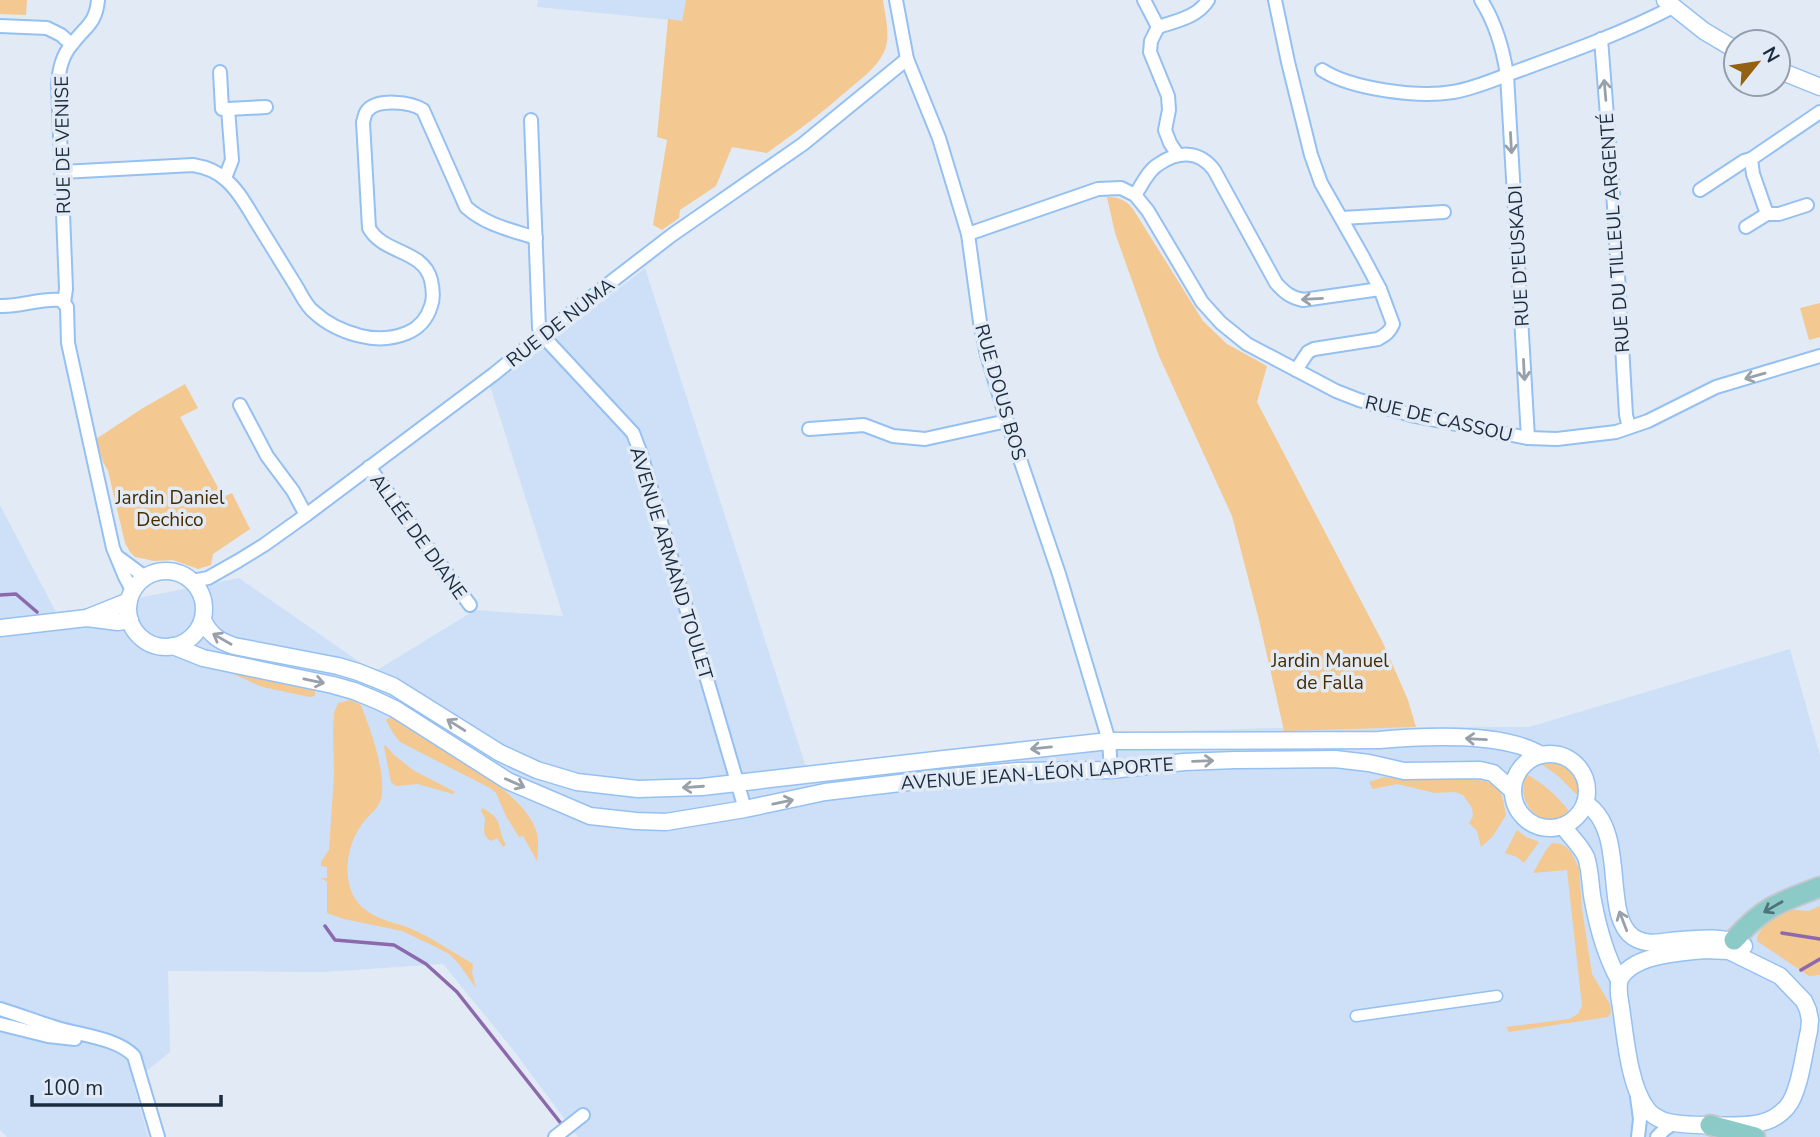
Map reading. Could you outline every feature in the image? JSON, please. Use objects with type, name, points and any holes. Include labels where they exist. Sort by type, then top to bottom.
[{"type":"main road","points":[[1734,940],[1751,921],[1775,904],[1820,887]]},
{"type":"main road","points":[[1710,1125],[1755,1137]]},
{"type":"street","name":"RUE DE VENISE","points":[[98,0],[97,15],[71,44],[59,69],[66,289],[64,303],[68,314],[68,343],[113,548],[130,596]]},
{"type":"street","name":"RUE DOUS BOS","points":[[896,0],[907,59],[939,138],[968,234],[987,355],[1059,574],[1109,741],[1111,770]]},
{"type":"street","points":[[1144,0],[1158,27]]},
{"type":"street","points":[[1178,155],[1165,130],[1170,110],[1168,96],[1150,52],[1151,41],[1158,27],[1197,13],[1208,0]]},
{"type":"street","points":[[1275,0],[1311,155],[1321,183],[1380,289],[1393,324],[1391,330],[1378,338],[1314,349],[1308,352],[1296,370]]},
{"type":"street","name":"RUE D'EUSKADI","points":[[1482,0],[1496,29],[1507,75],[1528,438]]},
{"type":"street","points":[[1322,70],[1332,77],[1351,83],[1398,92],[1454,92],[1601,39],[1656,16],[1669,4],[1722,42]]},
{"type":"street","points":[[0,26],[47,28],[71,44]]},
{"type":"street","name":"RUE DU TILLEUL ARGENTÉ","points":[[1601,39],[1626,415],[1629,427]]},
{"type":"street","name":"RUE DE NUMA","points":[[200,584],[264,545],[306,515],[494,374],[672,235],[803,144],[907,59]]},
{"type":"street","points":[[220,72],[222,109],[266,107]]},
{"type":"street","points":[[1792,76],[1820,87]]},
{"type":"street","points":[[62,172],[203,166],[225,178],[236,189],[312,311],[335,327],[378,340],[397,337],[419,327],[433,303],[433,286],[423,264],[379,240],[369,228],[363,122],[366,112],[372,107],[379,103],[414,104],[423,110],[466,208],[485,222],[536,238]]},
{"type":"street","points":[[225,178],[232,159],[228,109]]},
{"type":"street","points":[[1700,190],[1820,112]]},
{"type":"street","points":[[531,120],[539,328],[542,335]]},
{"type":"street","points":[[968,234],[1098,189],[1121,188],[1135,195],[1158,164],[1178,155],[1197,156],[1207,161],[1214,170],[1276,283],[1294,298],[1322,299],[1380,289]]},
{"type":"street","points":[[1751,159],[1753,174],[1767,214]]},
{"type":"street","name":"RUE DE CASSOU","points":[[1135,195],[1148,211],[1202,302],[1221,323],[1247,344],[1336,391],[1415,416],[1528,438],[1557,439],[1616,432],[1648,421],[1716,387],[1820,356]]},
{"type":"street","points":[[1746,227],[1767,214],[1779,214],[1807,205]]},
{"type":"street","points":[[1342,218],[1444,212]]},
{"type":"street","points":[[0,306],[51,299],[64,303]]},
{"type":"street","name":"AVENUE ARMAND TOULET","points":[[542,335],[632,433],[645,466],[745,809]]},
{"type":"street","points":[[240,405],[267,456],[293,491],[306,515]]},
{"type":"street","points":[[809,429],[864,425],[893,436],[925,439],[1007,421]]},
{"type":"street","name":"ALLÉE DE DIANE","points":[[369,467],[470,605]]},
{"type":"street","points":[[117,557],[145,577]]},
{"type":"street","points":[[87,618],[130,596],[145,577],[166,570],[177,572],[200,584],[203,620],[192,637],[183,643],[163,647],[152,644],[141,638],[130,620],[130,596]]},
{"type":"street","points":[[0,628],[87,618],[118,622],[130,620]]},
{"type":"street","name":"AVENUE JEAN-LÉON LAPORTE","points":[[203,620],[207,629],[218,640],[234,646],[338,666],[393,686],[500,753],[537,770],[577,782],[638,789],[702,787],[1109,741],[1479,739],[1511,743],[1541,755]]},
{"type":"street","name":"AVENUE JEAN-LÉON LAPORTE","points":[[173,646],[203,658],[333,685],[365,695],[395,709],[508,781],[590,816],[636,821],[666,822],[825,792],[950,777],[1018,771],[1111,770],[1184,762],[1335,759],[1404,771],[1480,771],[1493,773],[1513,791]]},
{"type":"street","points":[[1551,754],[1570,760],[1583,774],[1586,783],[1585,803],[1579,814],[1563,826],[1545,828],[1525,818],[1518,810],[1513,791],[1519,771],[1541,755],[1551,754]]},
{"type":"street","points":[[1585,803],[1594,808],[1609,839],[1621,922],[1627,932],[1634,938],[1654,944],[1680,940],[1734,940],[1773,965],[1797,991],[1814,1025],[1794,1096],[1781,1113],[1763,1123],[1674,1123],[1654,1117],[1635,1086]]},
{"type":"street","points":[[1563,826],[1585,855],[1593,902],[1609,963],[1619,980],[1619,995],[1640,1114],[1638,1137]]},
{"type":"street","points":[[1619,980],[1627,970],[1640,962],[1660,956],[1704,950],[1729,951],[1797,991]]},
{"type":"street","points":[[1356,1016],[1497,996]]},
{"type":"street","points":[[0,1009],[118,1044],[134,1056],[158,1137]]},
{"type":"street","points":[[30,1018],[48,1036]]},
{"type":"street","points":[[0,1024],[48,1036],[118,1044]]},
{"type":"street","points":[[555,1137],[583,1115]]},
{"type":"street","points":[[1657,1137],[1674,1123]]},
{"type":"shaded area","points":[[538,0],[686,0],[682,21],[537,7]]},
{"type":"shaded area","points":[[645,268],[806,767],[1116,733],[1271,728],[1529,727],[1790,649],[1820,755],[1820,1137],[578,1137],[514,1051],[443,964],[324,972],[168,971],[170,1052],[133,1082],[148,1137],[7,1137],[0,1130],[0,505],[57,614],[239,578],[374,672],[475,610],[563,616],[490,386]]},
{"type":"green space","points":[[0,0],[27,0],[26,15],[0,14]]},
{"type":"green space","points":[[686,0],[883,0],[887,41],[880,59],[868,73],[767,153],[732,147],[716,186],[680,210],[679,218],[662,230],[653,225],[667,140],[657,137],[668,19],[682,21]]},
{"type":"green space","name":"Jardin Manuel de Falla","points":[[1107,197],[1122,200],[1133,209],[1203,321],[1227,344],[1267,366],[1257,402],[1383,643],[1408,700],[1416,727],[1284,731],[1232,516],[1159,356],[1115,233]]},
{"type":"green space","points":[[1820,303],[1820,337],[1809,340],[1800,308]]},
{"type":"green space","name":"Jardin Daniel Dechico","points":[[185,384],[198,408],[180,417],[223,497],[232,493],[250,529],[213,554],[211,565],[198,569],[173,560],[154,561],[135,557],[130,552],[125,543],[108,471],[96,439]]},
{"type":"green space","points":[[226,671],[310,688],[315,691],[315,696],[262,687]]},
{"type":"green space","points":[[351,700],[361,705],[369,726],[380,764],[382,788],[380,803],[362,824],[352,844],[348,867],[351,890],[356,900],[368,912],[424,935],[473,964],[472,973],[476,988],[449,954],[434,946],[402,931],[327,913],[327,882],[321,878],[327,878],[327,867],[321,866],[321,862],[329,850],[334,775],[334,713],[338,703]]},
{"type":"green space","points":[[390,717],[467,764],[511,796],[532,821],[538,837],[537,861],[523,836],[519,837],[506,816],[496,793],[400,742],[386,720]]},
{"type":"green space","points":[[385,745],[413,770],[455,792],[453,794],[418,784],[396,786],[391,782]]},
{"type":"green space","points":[[1554,763],[1573,775],[1578,796],[1557,775],[1541,764]]},
{"type":"green space","points":[[1526,774],[1549,790],[1569,811],[1550,820],[1533,813],[1524,796]]},
{"type":"green space","points":[[1385,777],[1463,778],[1490,783],[1500,791],[1506,815],[1493,836],[1481,847],[1477,831],[1469,823],[1473,816],[1472,808],[1463,795],[1455,792],[1435,793],[1397,784],[1373,789],[1369,782]]},
{"type":"green space","points":[[482,808],[497,820],[506,845],[503,847],[497,838],[491,841],[486,836]]},
{"type":"green space","points":[[1517,830],[1539,842],[1524,863],[1505,853]]},
{"type":"green space","points":[[1552,843],[1566,847],[1579,868],[1592,974],[1610,1004],[1611,1013],[1608,1017],[1509,1032],[1506,1027],[1569,1019],[1578,1014],[1582,1006],[1567,870],[1533,873]]},
{"type":"green space","points":[[1820,906],[1820,975],[1809,976],[1757,941],[1758,934],[1770,919],[1786,909],[1808,911]]},
{"type":"waterway","points":[[0,595],[16,594],[37,612]]},
{"type":"waterway","points":[[325,926],[335,940],[394,945],[426,964],[457,992],[563,1126]]},
{"type":"waterway","points":[[1782,933],[1820,939]]},
{"type":"waterway","points":[[1801,970],[1820,959]]}]
